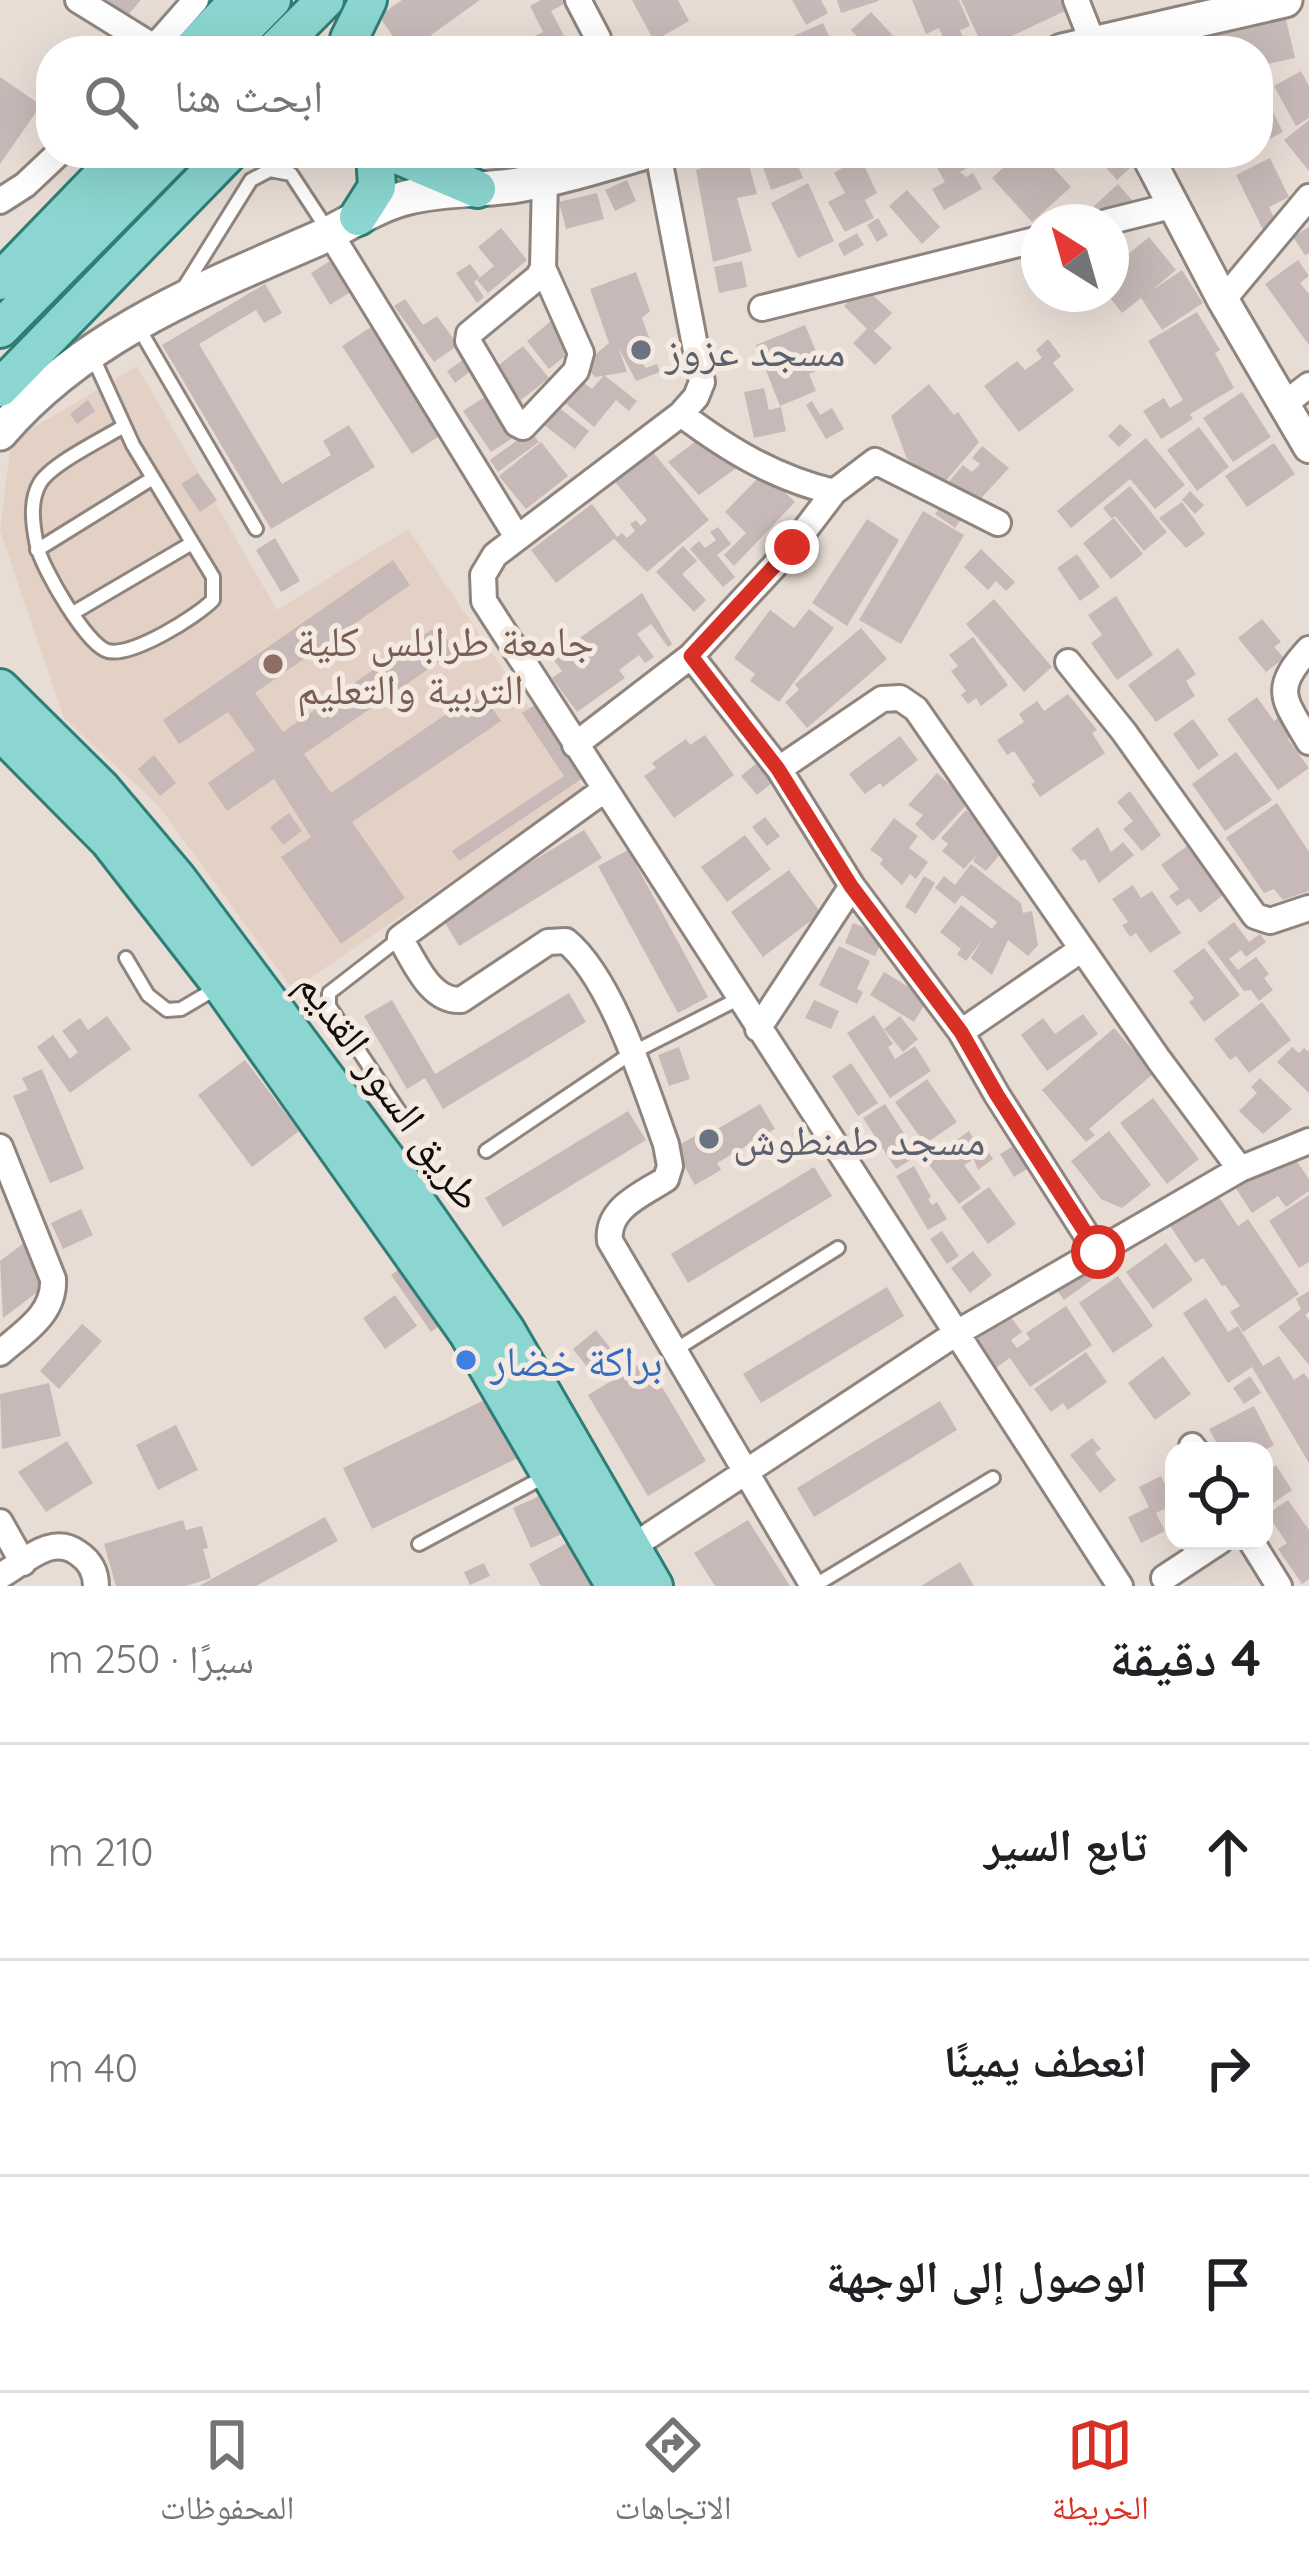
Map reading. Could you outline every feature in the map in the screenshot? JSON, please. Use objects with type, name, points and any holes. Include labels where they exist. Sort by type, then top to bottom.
[{"type":"main road","points":[[186,36],[239,0]]},
{"type":"main road","points":[[237,36],[272,0]]},
{"type":"main road","points":[[289,36],[325,0]]},
{"type":"main road","points":[[351,36],[368,0]]},
{"type":"main road","points":[[1134,36],[1285,0]]},
{"type":"main road","points":[[0,252],[78,168]]},
{"type":"main road","points":[[0,281],[109,168]]},
{"type":"main road","points":[[0,329],[159,168]]},
{"type":"main road","points":[[0,388],[214,168]]},
{"type":"main road","points":[[344,225],[377,187],[376,168]]},
{"type":"main road","points":[[428,168],[478,189]]},
{"type":"main road","points":[[0,433],[34,396],[90,352],[176,300],[406,197],[545,179],[586,168]]},
{"type":"main road","name":"طريق السور القديم","points":[[0,688],[102,789],[261,988],[467,1273],[566,1465],[615,1586]]},
{"type":"main road","name":"طريق السور القديم","points":[[0,731],[109,841],[221,985],[505,1392],[632,1547],[654,1586]]},
{"type":"street","points":[[78,0],[141,36]]},
{"type":"street","points":[[174,36],[196,0]]},
{"type":"street","points":[[578,0],[597,36]]},
{"type":"street","points":[[1076,0],[1082,36]]},
{"type":"street","points":[[0,201],[44,168]]},
{"type":"street","points":[[661,168],[702,382],[696,397],[681,414],[517,537],[487,566],[481,586],[484,601],[1112,1583]]},
{"type":"street","points":[[1153,168],[1309,447]]},
{"type":"street","points":[[543,268],[581,361],[524,427],[517,424],[468,341],[469,334],[538,278],[543,268],[545,179]]},
{"type":"street","points":[[1223,300],[1309,197]]},
{"type":"street","points":[[1129,216],[1171,206]]},
{"type":"street","points":[[344,225],[517,537]]},
{"type":"street","points":[[762,308],[1021,243]]},
{"type":"street","points":[[1282,406],[1309,385]]},
{"type":"street","points":[[681,414],[723,446],[777,475],[834,492]]},
{"type":"street","points":[[575,746],[691,656],[792,547],[834,492],[875,461],[998,523]]},
{"type":"street","points":[[1309,649],[1292,667],[1282,688],[1309,742]]},
{"type":"street","points":[[691,656],[778,769],[851,886],[961,1032],[1098,1252]]},
{"type":"street","points":[[1068,662],[1256,916],[1270,921],[1309,908]]},
{"type":"street","points":[[778,769],[882,699],[900,698],[916,709],[1240,1169]]},
{"type":"street","points":[[604,790],[400,938],[438,995],[448,1001],[461,1000],[548,942],[566,941],[578,951],[613,1005],[670,1166],[666,1179],[619,1210],[609,1228],[610,1241],[813,1586]]},
{"type":"street","points":[[758,1029],[851,886]]},
{"type":"street","points":[[961,1032],[1082,949]]},
{"type":"street","points":[[632,1547],[955,1334],[1240,1169],[1309,1142]]},
{"type":"street","points":[[0,1149],[54,1291],[41,1318],[0,1353]]},
{"type":"street","points":[[0,1522],[11,1570],[47,1547],[66,1546],[88,1561],[96,1586]]},
{"type":"street","points":[[1164,1578],[1206,1550]]},
{"type":"street","points":[[1257,1550],[1279,1586]]},
{"type":"lane","points":[[176,300],[250,180],[270,170],[291,174],[344,225]]},
{"type":"lane","points":[[136,323],[256,529]]},
{"type":"lane","points":[[90,352],[124,426],[213,578],[213,600],[201,612],[134,648],[111,653],[94,645],[37,550],[32,502],[41,479],[124,426]]},
{"type":"lane","points":[[37,550],[153,478]]},
{"type":"lane","points":[[73,614],[192,543]]},
{"type":"lane","points":[[400,938],[329,993],[329,1006],[406,1124]]},
{"type":"lane","points":[[126,958],[148,995],[167,1010],[181,1010],[221,985]]},
{"type":"lane","points":[[486,1151],[630,1054],[738,998]]},
{"type":"lane","points":[[674,1351],[838,1248]]},
{"type":"lane","points":[[419,1544],[566,1465]]},
{"type":"lane","points":[[813,1586],[993,1478]]},
{"type":"shaded area","name":"جامعة طرابلس كلية التربية والتعليم","points":[[137,366],[277,610],[408,529],[585,790],[293,990],[158,805],[64,718],[0,531],[11,441]]},
{"type":"building","points":[[107,0],[141,0],[127,16]]},
{"type":"building","points":[[402,0],[480,0],[432,36],[393,36],[379,16]]},
{"type":"building","points":[[541,0],[572,0],[551,11],[564,36],[535,36],[543,32],[530,6]]},
{"type":"building","points":[[632,0],[678,0],[689,21],[663,36],[651,36]]},
{"type":"building","points":[[792,0],[821,0],[828,13],[806,25]]},
{"type":"building","points":[[837,0],[878,0],[879,1],[841,13]]},
{"type":"building","points":[[912,0],[959,0],[970,26],[960,30],[962,36],[942,36],[939,28],[926,34]]},
{"type":"building","points":[[961,0],[1063,0],[1067,10],[1012,36],[978,36]]},
{"type":"building","points":[[871,12],[893,36],[857,36],[851,30]]},
{"type":"building","points":[[1285,15],[1295,58],[1273,63],[1273,36],[1200,35]]},
{"type":"building","points":[[823,23],[829,36],[793,36]]},
{"type":"building","points":[[1301,71],[1309,86],[1309,118],[1296,126],[1274,86]]},
{"type":"building","points":[[0,77],[36,102],[36,112],[0,164]]},
{"type":"building","points":[[1273,112],[1283,132],[1273,137]]},
{"type":"building","points":[[1309,120],[1309,171],[1284,140]]},
{"type":"building","points":[[1273,164],[1289,197],[1269,207],[1281,233],[1268,240],[1236,175],[1250,168],[1273,168]]},
{"type":"building","points":[[750,168],[757,194],[737,198],[752,251],[713,262],[696,170]]},
{"type":"building","points":[[763,168],[799,168],[803,178],[771,190]]},
{"type":"building","points":[[842,168],[865,168],[877,193],[865,200],[874,218],[845,232],[828,202],[845,193],[834,173]]},
{"type":"building","points":[[937,168],[967,168],[960,172],[966,177],[973,173],[982,189],[944,210],[932,189],[945,182]]},
{"type":"building","points":[[1003,168],[1054,168],[1071,187],[1052,204],[1021,204],[1021,210],[992,178]]},
{"type":"building","points":[[1106,168],[1130,168],[1117,180]]},
{"type":"building","points":[[627,180],[636,201],[615,211],[605,190]]},
{"type":"building","points":[[808,183],[834,241],[798,258],[771,203]]},
{"type":"building","points":[[1118,184],[1132,200],[1127,204],[1096,204]]},
{"type":"building","points":[[907,190],[940,227],[922,244],[889,206]]},
{"type":"building","points":[[597,193],[604,219],[566,229],[559,202]]},
{"type":"building","points":[[878,218],[888,235],[877,242],[867,225]]},
{"type":"building","points":[[1309,227],[1309,253],[1305,255],[1293,237]]},
{"type":"building","points":[[501,228],[527,260],[488,293],[477,280],[494,266],[478,247]]},
{"type":"building","points":[[857,233],[864,245],[844,256],[838,244]]},
{"type":"building","points":[[1149,237],[1176,270],[1151,291],[1182,270],[1203,303],[1162,330],[1141,298],[1129,307],[1129,253]]},
{"type":"building","points":[[333,259],[352,291],[330,305],[311,273]]},
{"type":"building","points":[[1298,260],[1309,276],[1300,283],[1309,294],[1309,345],[1265,284]]},
{"type":"building","points":[[742,261],[747,287],[719,293],[714,267]]},
{"type":"building","points":[[470,264],[480,277],[474,282],[484,297],[477,303],[456,273]]},
{"type":"building","points":[[636,272],[650,311],[642,318],[650,340],[633,354],[646,368],[657,364],[660,372],[636,381],[618,347],[627,372],[595,377],[584,364],[609,343],[590,289]]},
{"type":"building","points":[[265,284],[282,313],[264,323],[256,310],[199,344],[282,484],[331,455],[323,441],[349,425],[375,467],[271,529],[162,345]]},
{"type":"building","points":[[863,286],[892,313],[874,331],[892,348],[875,365],[853,343],[867,329],[844,306]]},
{"type":"building","points":[[405,299],[423,325],[437,316],[458,345],[434,362],[394,306]]},
{"type":"building","points":[[1197,312],[1220,350],[1215,353],[1234,388],[1190,414],[1193,419],[1161,439],[1143,411],[1164,398],[1170,408],[1183,400],[1148,341]]},
{"type":"building","points":[[551,321],[574,349],[549,369],[527,341]]},
{"type":"building","points":[[805,325],[823,368],[809,374],[816,391],[780,406],[756,345]]},
{"type":"building","points":[[371,327],[441,435],[412,454],[342,346]]},
{"type":"building","points":[[1048,339],[1061,356],[1053,363],[1074,390],[1019,432],[984,386],[1017,361],[1025,370],[1042,358],[1036,350]]},
{"type":"building","points":[[523,346],[549,378],[521,400],[495,368]]},
{"type":"building","points":[[464,359],[472,370],[455,383],[447,371]]},
{"type":"building","points":[[604,375],[637,401],[629,411],[616,400],[594,427],[558,397],[575,376],[592,389]]},
{"type":"building","points":[[929,384],[954,415],[958,412],[979,442],[943,484],[907,459],[891,416]]},
{"type":"building","points":[[764,388],[769,410],[781,407],[786,431],[754,438],[744,392]]},
{"type":"building","points":[[1242,392],[1271,437],[1233,462],[1203,418]]},
{"type":"building","points":[[491,393],[519,434],[491,452],[463,411]]},
{"type":"building","points":[[88,400],[95,411],[77,424],[70,414]]},
{"type":"building","points":[[812,401],[820,415],[832,408],[844,429],[826,439],[806,405]]},
{"type":"building","points":[[553,403],[589,431],[575,449],[539,421]]},
{"type":"building","points":[[1120,424],[1132,435],[1119,447],[1108,436]]},
{"type":"building","points":[[1199,427],[1229,467],[1197,491],[1167,450]]},
{"type":"building","points":[[530,431],[539,442],[498,472],[490,460]]},
{"type":"building","points":[[703,436],[722,461],[731,455],[739,466],[699,495],[668,462]]},
{"type":"building","points":[[1146,438],[1185,485],[1155,509],[1130,479],[1071,528],[1057,511]]},
{"type":"building","points":[[541,442],[568,476],[526,509],[499,476]]},
{"type":"building","points":[[1274,443],[1295,474],[1247,507],[1225,476]]},
{"type":"building","points":[[982,446],[1009,468],[974,506],[947,484],[963,465],[972,472],[980,464],[972,458]]},
{"type":"building","points":[[652,451],[709,520],[647,572],[614,539],[556,583],[531,550],[592,504],[617,537],[622,533],[627,538],[635,531],[630,524],[636,520],[641,526],[647,520],[615,482]]},
{"type":"building","points":[[764,472],[795,502],[734,566],[724,555],[746,533],[725,512]]},
{"type":"building","points":[[198,473],[217,500],[200,512],[181,484]]},
{"type":"building","points":[[1130,486],[1167,532],[1144,551],[1103,508]]},
{"type":"building","points":[[1190,491],[1204,505],[1195,514],[1182,500]]},
{"type":"building","points":[[1182,502],[1205,534],[1186,548],[1159,518]]},
{"type":"building","points":[[943,503],[963,517],[955,528],[935,514]]},
{"type":"building","points":[[923,511],[964,535],[901,644],[859,620]]},
{"type":"building","points":[[1114,518],[1143,554],[1111,579],[1083,543]]},
{"type":"building","points":[[867,519],[899,540],[847,626],[812,603]]},
{"type":"building","points":[[718,527],[731,544],[717,555],[735,577],[723,587],[690,549],[699,541],[705,548],[716,540],[710,532]]},
{"type":"building","points":[[275,538],[300,581],[281,592],[256,550]]},
{"type":"building","points":[[683,546],[697,561],[682,574],[706,600],[694,612],[656,572]]},
{"type":"building","points":[[981,549],[1015,582],[1006,591],[996,581],[988,590],[964,567]]},
{"type":"building","points":[[1077,554],[1100,587],[1080,601],[1057,568]]},
{"type":"building","points":[[393,560],[410,585],[255,693],[283,732],[437,626],[455,651],[304,754],[331,793],[480,691],[501,721],[352,822],[405,898],[341,944],[281,857],[311,837],[274,779],[227,811],[208,783],[255,750],[228,712],[179,744],[163,720]]},
{"type":"building","points":[[642,593],[672,644],[668,647],[651,624],[637,634],[654,657],[645,663],[639,655],[619,670],[625,678],[577,712],[552,678],[562,671],[552,658]]},
{"type":"building","points":[[1116,596],[1153,655],[1117,680],[1091,643],[1102,635],[1088,615]]},
{"type":"building","points":[[994,599],[1052,667],[1024,692],[966,624]]},
{"type":"building","points":[[809,609],[834,628],[779,702],[750,681],[755,674],[734,658],[770,610],[794,628]]},
{"type":"building","points":[[1262,619],[1281,642],[1274,647],[1284,658],[1266,672],[1238,638]]},
{"type":"building","points":[[861,628],[887,659],[807,728],[785,702],[799,690],[795,684]]},
{"type":"building","points":[[973,637],[1008,685],[981,706],[976,698],[968,704],[961,695],[966,691],[951,671],[958,666],[949,655]]},
{"type":"building","points":[[1178,648],[1196,674],[1186,681],[1195,696],[1156,722],[1128,685]]},
{"type":"building","points":[[1068,694],[1097,730],[1092,733],[1105,753],[1040,797],[1014,751],[1007,755],[997,740],[1024,722],[1019,714],[1037,701],[1044,711]]},
{"type":"building","points":[[1257,697],[1274,721],[1283,714],[1297,733],[1288,739],[1309,768],[1278,790],[1227,719]]},
{"type":"building","points":[[535,705],[583,778],[459,861],[452,851],[564,776],[522,713]]},
{"type":"building","points":[[1193,719],[1219,755],[1198,770],[1173,734]]},
{"type":"building","points":[[705,735],[734,775],[674,818],[644,776],[656,768],[652,763],[686,739],[690,745]]},
{"type":"building","points":[[900,736],[918,760],[883,787],[880,783],[865,794],[849,774]]},
{"type":"building","points":[[1236,752],[1272,800],[1225,831],[1192,784]]},
{"type":"building","points":[[154,755],[176,783],[160,796],[138,769]]},
{"type":"building","points":[[758,762],[774,781],[757,795],[741,776]]},
{"type":"building","points":[[937,773],[969,802],[933,841],[915,824],[923,815],[908,805]]},
{"type":"building","points":[[1130,791],[1161,835],[1142,851],[1123,829],[1133,821],[1117,802]]},
{"type":"building","points":[[1277,803],[1309,852],[1309,891],[1283,900],[1274,889],[1264,893],[1226,838]]},
{"type":"building","points":[[966,810],[1007,846],[986,871],[973,861],[977,854],[964,869],[942,851],[948,844],[941,838]]},
{"type":"building","points":[[289,813],[302,831],[283,845],[270,827]]},
{"type":"building","points":[[765,817],[780,836],[767,846],[752,827]]},
{"type":"building","points":[[894,818],[918,836],[909,848],[928,862],[916,879],[910,874],[902,885],[870,850]]},
{"type":"building","points":[[1098,827],[1111,852],[1123,842],[1134,855],[1099,883],[1085,859],[1081,861],[1071,849]]},
{"type":"building","points":[[584,830],[602,858],[459,946],[441,916]]},
{"type":"building","points":[[745,835],[771,869],[727,902],[701,867]]},
{"type":"building","points":[[1187,846],[1223,895],[1200,913],[1189,898],[1177,906],[1169,896],[1179,889],[1161,865]]},
{"type":"building","points":[[628,850],[708,997],[678,1013],[598,866]]},
{"type":"building","points":[[971,864],[1021,903],[1023,913],[1032,911],[1038,945],[1028,956],[1008,940],[992,975],[971,958],[982,940],[966,961],[957,954],[961,949],[940,932],[961,905],[992,929],[997,922],[962,895],[955,904],[935,888],[944,876],[955,885]]},
{"type":"building","points":[[789,870],[821,913],[763,957],[731,912]]},
{"type":"building","points":[[924,876],[935,883],[916,914],[905,907]]},
{"type":"building","points":[[1133,885],[1141,898],[1152,891],[1181,933],[1150,953],[1136,933],[1130,937],[1122,925],[1128,922],[1112,899]]},
{"type":"building","points":[[1234,922],[1249,942],[1260,934],[1266,942],[1246,957],[1241,950],[1229,959],[1238,970],[1256,957],[1269,974],[1264,978],[1273,990],[1259,1001],[1251,990],[1244,991],[1207,942]]},
{"type":"building","points":[[853,923],[884,936],[875,956],[845,943]]},
{"type":"building","points":[[839,946],[870,961],[857,989],[863,992],[857,1004],[819,985]]},
{"type":"building","points":[[1204,948],[1240,995],[1204,1022],[1189,1002],[1194,998],[1173,971]]},
{"type":"building","points":[[884,972],[928,999],[914,1022],[870,995]]},
{"type":"building","points":[[569,993],[586,1022],[443,1109],[425,1078],[407,1089],[364,1016],[392,1000],[435,1074]]},
{"type":"building","points":[[814,1000],[839,1011],[831,1029],[805,1018]]},
{"type":"building","points":[[1262,1002],[1291,1040],[1249,1073],[1236,1056],[1230,1060],[1214,1039]]},
{"type":"building","points":[[1083,1014],[1098,1034],[1047,1071],[1021,1035],[1043,1018],[1055,1034]]},
{"type":"building","points":[[874,1015],[893,1044],[888,1047],[895,1059],[915,1046],[931,1071],[890,1098],[847,1033]]},
{"type":"building","points":[[107,1016],[131,1049],[70,1093],[37,1047],[53,1035],[70,1059],[78,1052],[62,1031],[80,1018],[88,1030]]},
{"type":"building","points":[[900,1016],[918,1039],[903,1052],[884,1029]]},
{"type":"building","points":[[1114,1028],[1154,1073],[1089,1129],[1095,1135],[1086,1142],[1042,1090]]},
{"type":"building","points":[[679,1047],[690,1079],[669,1086],[658,1055]]},
{"type":"building","points":[[1292,1047],[1299,1053],[1304,1048],[1309,1052],[1309,1093],[1277,1062]]},
{"type":"building","points":[[245,1060],[299,1131],[252,1167],[198,1095]]},
{"type":"building","points":[[851,1063],[878,1103],[858,1116],[832,1076]]},
{"type":"building","points":[[42,1069],[84,1169],[50,1183],[13,1096],[28,1090],[22,1078]]},
{"type":"building","points":[[1260,1078],[1292,1109],[1263,1134],[1239,1111],[1257,1093],[1251,1087]]},
{"type":"building","points":[[927,1079],[957,1122],[925,1144],[895,1102]]},
{"type":"building","points":[[1153,1098],[1199,1159],[1167,1184],[1120,1123]]},
{"type":"building","points":[[760,1104],[775,1129],[717,1163],[721,1170],[695,1185],[674,1148],[700,1133],[702,1138]]},
{"type":"building","points":[[885,1104],[918,1155],[896,1169],[863,1118]]},
{"type":"building","points":[[628,1111],[646,1140],[503,1227],[485,1198]]},
{"type":"building","points":[[969,1131],[982,1154],[987,1150],[993,1159],[978,1170],[971,1152],[967,1155],[971,1161],[964,1165],[981,1188],[959,1204],[927,1162]]},
{"type":"building","points":[[1109,1131],[1151,1185],[1122,1208],[1101,1199],[1071,1161]]},
{"type":"building","points":[[1013,1146],[1032,1166],[1014,1177],[1000,1154]]},
{"type":"building","points":[[1289,1150],[1309,1179],[1309,1191],[1286,1207],[1278,1196],[1252,1213],[1235,1187]]},
{"type":"building","points":[[914,1166],[928,1199],[932,1205],[937,1202],[947,1219],[928,1230],[896,1176]]},
{"type":"building","points":[[814,1167],[832,1196],[688,1283],[671,1254]]},
{"type":"building","points":[[989,1187],[1016,1224],[988,1244],[961,1207]]},
{"type":"building","points":[[1215,1191],[1238,1226],[1248,1219],[1299,1294],[1243,1332],[1230,1312],[1240,1306],[1203,1258],[1195,1263],[1168,1223]]},
{"type":"building","points":[[1309,1195],[1309,1262],[1299,1268],[1269,1221]]},
{"type":"building","points":[[81,1209],[93,1235],[63,1249],[51,1223]]},
{"type":"building","points":[[942,1231],[959,1256],[947,1264],[930,1239]]},
{"type":"building","points":[[24,1243],[52,1281],[3,1318],[0,1261]]},
{"type":"building","points":[[1166,1243],[1193,1280],[1153,1309],[1126,1272]]},
{"type":"building","points":[[973,1251],[992,1275],[970,1293],[951,1268]]},
{"type":"building","points":[[1090,1260],[1100,1274],[1064,1300],[1054,1286]]},
{"type":"building","points":[[405,1265],[445,1321],[431,1332],[391,1275]]},
{"type":"building","points":[[1118,1276],[1153,1326],[1113,1353],[1079,1303]]},
{"type":"building","points":[[887,1287],[904,1316],[761,1403],[743,1374]]},
{"type":"building","points":[[1309,1291],[1305,1315],[1309,1365],[1278,1327],[1301,1309],[1296,1299]]},
{"type":"building","points":[[395,1295],[417,1326],[385,1349],[363,1318]]},
{"type":"building","points":[[1206,1298],[1228,1332],[1238,1326],[1263,1366],[1279,1356],[1294,1380],[1304,1373],[1309,1380],[1309,1463],[1252,1367],[1228,1383],[1183,1313]]},
{"type":"building","points":[[1066,1306],[1092,1345],[1030,1387],[1010,1358],[987,1374],[962,1338],[1004,1308],[1022,1332],[1011,1340],[1017,1348],[1030,1339],[1026,1333]]},
{"type":"building","points":[[82,1324],[102,1341],[59,1389],[40,1371]]},
{"type":"building","points":[[596,1330],[619,1359],[596,1378],[573,1349]]},
{"type":"building","points":[[1086,1352],[1107,1382],[1068,1410],[1063,1403],[1051,1412],[1034,1389]]},
{"type":"building","points":[[1163,1356],[1191,1394],[1155,1420],[1128,1383]]},
{"type":"building","points":[[646,1360],[706,1461],[648,1496],[588,1395]]},
{"type":"building","points":[[1250,1376],[1261,1393],[1244,1404],[1233,1388]]},
{"type":"building","points":[[49,1383],[61,1436],[2,1449],[0,1394]]},
{"type":"building","points":[[499,1393],[528,1453],[372,1529],[343,1468]]},
{"type":"building","points":[[940,1401],[957,1430],[814,1517],[797,1488]]},
{"type":"building","points":[[1254,1406],[1272,1442],[1216,1442],[1209,1429]]},
{"type":"building","points":[[176,1425],[198,1470],[158,1490],[136,1445]]},
{"type":"building","points":[[1092,1438],[1101,1449],[1095,1453],[1116,1480],[1100,1493],[1070,1455]]},
{"type":"building","points":[[67,1441],[93,1483],[46,1512],[18,1472]]},
{"type":"building","points":[[1276,1465],[1292,1490],[1273,1503]]},
{"type":"building","points":[[1161,1476],[1165,1485],[1165,1508],[1156,1513],[1165,1531],[1141,1543],[1128,1517],[1149,1507],[1139,1487]]},
{"type":"building","points":[[546,1493],[564,1533],[531,1548],[513,1508]]},
{"type":"building","points":[[1288,1500],[1309,1530],[1309,1579],[1302,1584],[1278,1549],[1287,1543],[1273,1523],[1273,1510]]},
{"type":"building","points":[[325,1517],[338,1541],[256,1586],[199,1586]]},
{"type":"building","points":[[183,1520],[186,1530],[202,1526],[211,1578],[186,1586],[116,1586],[104,1544]]},
{"type":"building","points":[[748,1520],[790,1586],[715,1586],[694,1553]]},
{"type":"building","points":[[583,1534],[612,1586],[541,1586],[529,1564]]},
{"type":"building","points":[[960,1562],[974,1586],[921,1586]]},
{"type":"building","points":[[484,1563],[490,1576],[470,1585],[464,1572]]},
{"type":"place","name":"مسجد عزوز","points":[[641,350]]},
{"type":"place","name":"جامعة طرابلس كلية التربية والتعليم","points":[[273,664]]},
{"type":"place","name":"مسجد طمنطوش","points":[[709,1139]]},
{"type":"place","name":"براكة خضار","points":[[466,1360]]},
{"type":"route","points":[[792,547],[691,656],[778,769],[851,886],[961,1032],[1098,1252]]}]
